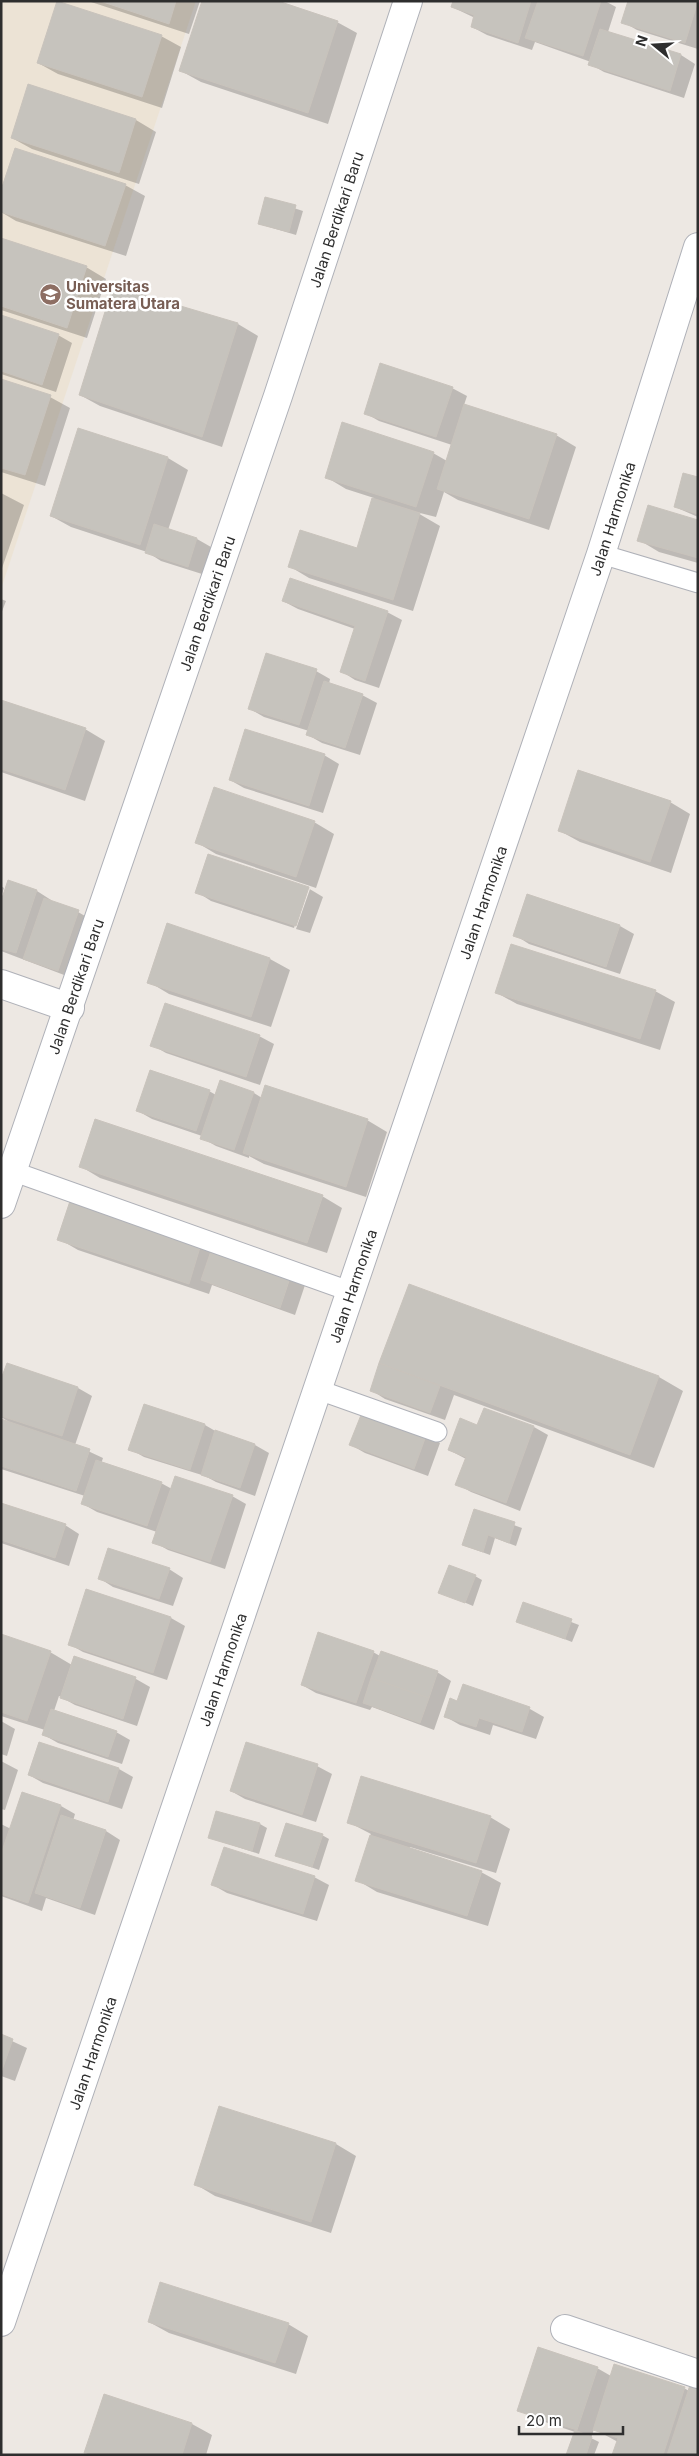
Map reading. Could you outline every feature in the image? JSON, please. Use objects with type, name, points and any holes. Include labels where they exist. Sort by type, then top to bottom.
[{"type":"street","name":"Jalan Berdikari Baru","points":[[1,1204],[70,1008],[275,405],[408,1]]},
{"type":"street","name":"Jalan Harmonika","points":[[1,2322],[349,1291],[601,554],[698,247]]},
{"type":"street","points":[[1,984],[70,1008]]},
{"type":"street","points":[[565,2329],[698,2374]]},
{"type":"lane","points":[[601,554],[698,583]]},
{"type":"lane","points":[[12,1172],[349,1291]]},
{"type":"lane","points":[[316,1389],[437,1432]]},
{"type":"shaded area","name":"Universitas Sumatera Utara","points":[[1,1],[196,1],[1,589]]},
{"type":"building","points":[[57,1],[162,35],[142,97],[37,63]]},
{"type":"building","points":[[100,1],[176,1],[169,24]]},
{"type":"building","points":[[202,1],[278,1],[338,21],[308,113],[179,71]]},
{"type":"building","points":[[453,1],[531,1],[518,43],[471,27],[474,15],[451,7]]},
{"type":"building","points":[[538,1],[601,1],[583,56],[525,38]]},
{"type":"building","points":[[628,1],[698,1],[685,43],[621,23]]},
{"type":"building","points":[[600,29],[681,54],[670,91],[588,65]]},
{"type":"building","points":[[28,84],[136,119],[119,173],[11,138]]},
{"type":"building","points":[[15,148],[126,184],[105,246],[1,212],[1,190]]},
{"type":"building","points":[[265,197],[296,205],[289,232],[258,224]]},
{"type":"building","points":[[1,238],[87,266],[67,328],[1,306]]},
{"type":"building","points":[[113,286],[238,323],[202,437],[79,395]]},
{"type":"building","points":[[1,315],[59,334],[42,385],[1,371]]},
{"type":"building","points":[[380,363],[453,387],[436,437],[364,414]]},
{"type":"building","points":[[1,379],[51,395],[25,475],[1,468]]},
{"type":"building","points":[[464,404],[557,434],[529,519],[437,489]]},
{"type":"building","points":[[342,422],[434,452],[416,507],[325,478]]},
{"type":"building","points":[[78,428],[168,457],[140,545],[50,516]]},
{"type":"building","points":[[683,473],[698,477],[698,514],[674,507]]},
{"type":"building","points":[[372,498],[420,513],[393,600],[288,567],[300,530],[357,548]]},
{"type":"building","points":[[648,505],[698,520],[698,558],[637,541]]},
{"type":"building","points":[[154,524],[197,538],[188,567],[145,553]]},
{"type":"building","points":[[290,578],[388,611],[365,681],[340,672],[355,626],[282,601]]},
{"type":"building","points":[[266,653],[317,669],[299,725],[248,709]]},
{"type":"building","points":[[324,681],[363,694],[345,748],[306,735]]},
{"type":"building","points":[[1,700],[86,728],[65,790],[1,769]]},
{"type":"building","points":[[245,729],[325,754],[309,806],[229,780]]},
{"type":"building","points":[[578,770],[671,801],[650,862],[558,831]]},
{"type":"building","points":[[214,787],[315,821],[296,877],[195,843]]},
{"type":"building","points":[[208,854],[309,887],[296,926],[195,893]]},
{"type":"building","points":[[8,880],[37,890],[16,953],[1,949],[1,901]]},
{"type":"building","points":[[527,894],[620,925],[606,967],[513,936]]},
{"type":"building","points":[[44,898],[79,910],[58,971],[23,959]]},
{"type":"building","points":[[167,923],[270,958],[251,1017],[147,983]]},
{"type":"building","points":[[511,944],[656,990],[640,1039],[495,993]]},
{"type":"building","points":[[165,1003],[260,1035],[246,1077],[150,1046]]},
{"type":"building","points":[[150,1070],[210,1090],[196,1131],[136,1111]]},
{"type":"building","points":[[220,1080],[254,1092],[234,1150],[200,1139]]},
{"type":"building","points":[[265,1085],[368,1119],[346,1187],[243,1153]]},
{"type":"building","points":[[95,1119],[323,1195],[307,1243],[79,1167]]},
{"type":"building","points":[[70,1201],[201,1244],[189,1284],[57,1240]]},
{"type":"building","points":[[212,1248],[291,1275],[280,1308],[201,1280]]},
{"type":"building","points":[[409,1284],[659,1376],[630,1455],[379,1363]]},
{"type":"building","points":[[7,1363],[78,1387],[62,1436],[1,1416],[1,1379]]},
{"type":"building","points":[[379,1363],[440,1386],[430,1413],[370,1391]]},
{"type":"building","points":[[144,1404],[205,1424],[190,1470],[128,1450]]},
{"type":"building","points":[[484,1408],[534,1426],[506,1503],[455,1485],[466,1457],[448,1450],[460,1418],[477,1425]]},
{"type":"building","points":[[363,1410],[427,1433],[414,1469],[349,1445]]},
{"type":"building","points":[[1,1419],[90,1449],[76,1491],[1,1466]]},
{"type":"building","points":[[215,1430],[255,1444],[240,1488],[201,1475]]},
{"type":"building","points":[[96,1460],[162,1482],[147,1526],[81,1504]]},
{"type":"building","points":[[175,1476],[233,1495],[210,1562],[152,1543]]},
{"type":"building","points":[[1,1503],[66,1524],[55,1558],[1,1540]]},
{"type":"building","points":[[474,1509],[515,1522],[509,1543],[488,1535],[483,1552],[462,1545]]},
{"type":"building","points":[[108,1548],[170,1568],[159,1599],[98,1579]]},
{"type":"building","points":[[449,1565],[476,1575],[465,1603],[438,1593]]},
{"type":"building","points":[[86,1589],[171,1617],[153,1673],[68,1645]]},
{"type":"building","points":[[523,1602],[572,1619],[565,1639],[516,1622]]},
{"type":"building","points":[[318,1632],[374,1651],[356,1703],[301,1685]]},
{"type":"building","points":[[1,1634],[51,1651],[27,1721],[1,1712]]},
{"type":"building","points":[[381,1651],[438,1671],[429,1698],[371,1678]]},
{"type":"building","points":[[74,1656],[136,1677],[123,1719],[60,1698]]},
{"type":"building","points":[[371,1678],[429,1698],[420,1723],[363,1703]]},
{"type":"building","points":[[463,1684],[530,1707],[522,1732],[479,1718],[476,1727],[444,1717],[450,1698],[457,1701]]},
{"type":"building","points":[[51,1709],[117,1731],[108,1757],[42,1735]]},
{"type":"building","points":[[39,1742],[119,1768],[108,1802],[28,1775]]},
{"type":"building","points":[[246,1742],[318,1764],[302,1815],[230,1791]]},
{"type":"building","points":[[361,1776],[491,1816],[476,1863],[347,1823]]},
{"type":"building","points":[[22,1792],[61,1805],[28,1903],[1,1894],[1,1854]]},
{"type":"building","points":[[216,1811],[260,1823],[252,1851],[208,1838]]},
{"type":"building","points":[[61,1815],[106,1830],[80,1908],[35,1893]]},
{"type":"building","points":[[286,1823],[323,1834],[312,1867],[275,1856]]},
{"type":"building","points":[[370,1835],[482,1871],[467,1916],[355,1881]]},
{"type":"building","points":[[224,1847],[315,1876],[303,1914],[211,1885]]},
{"type":"building","points":[[1,2034],[13,2039],[1,2073]]},
{"type":"building","points":[[219,2106],[336,2143],[311,2222],[194,2185]]},
{"type":"building","points":[[160,2282],[289,2323],[275,2363],[148,2322]]},
{"type":"building","points":[[538,2347],[598,2367],[577,2430],[517,2411]]},
{"type":"building","points":[[614,2364],[685,2387],[663,2455],[612,2455],[618,2438],[593,2430]]},
{"type":"building","points":[[690,2385],[698,2387],[697,2455],[667,2455]]},
{"type":"building","points":[[104,2394],[192,2423],[182,2455],[84,2453]]},
{"type":"building","points":[[575,2430],[592,2437],[586,2455],[566,2455]]},
{"type":"place","name":"Universitas Sumatera Utara","points":[[50,295]]}]
